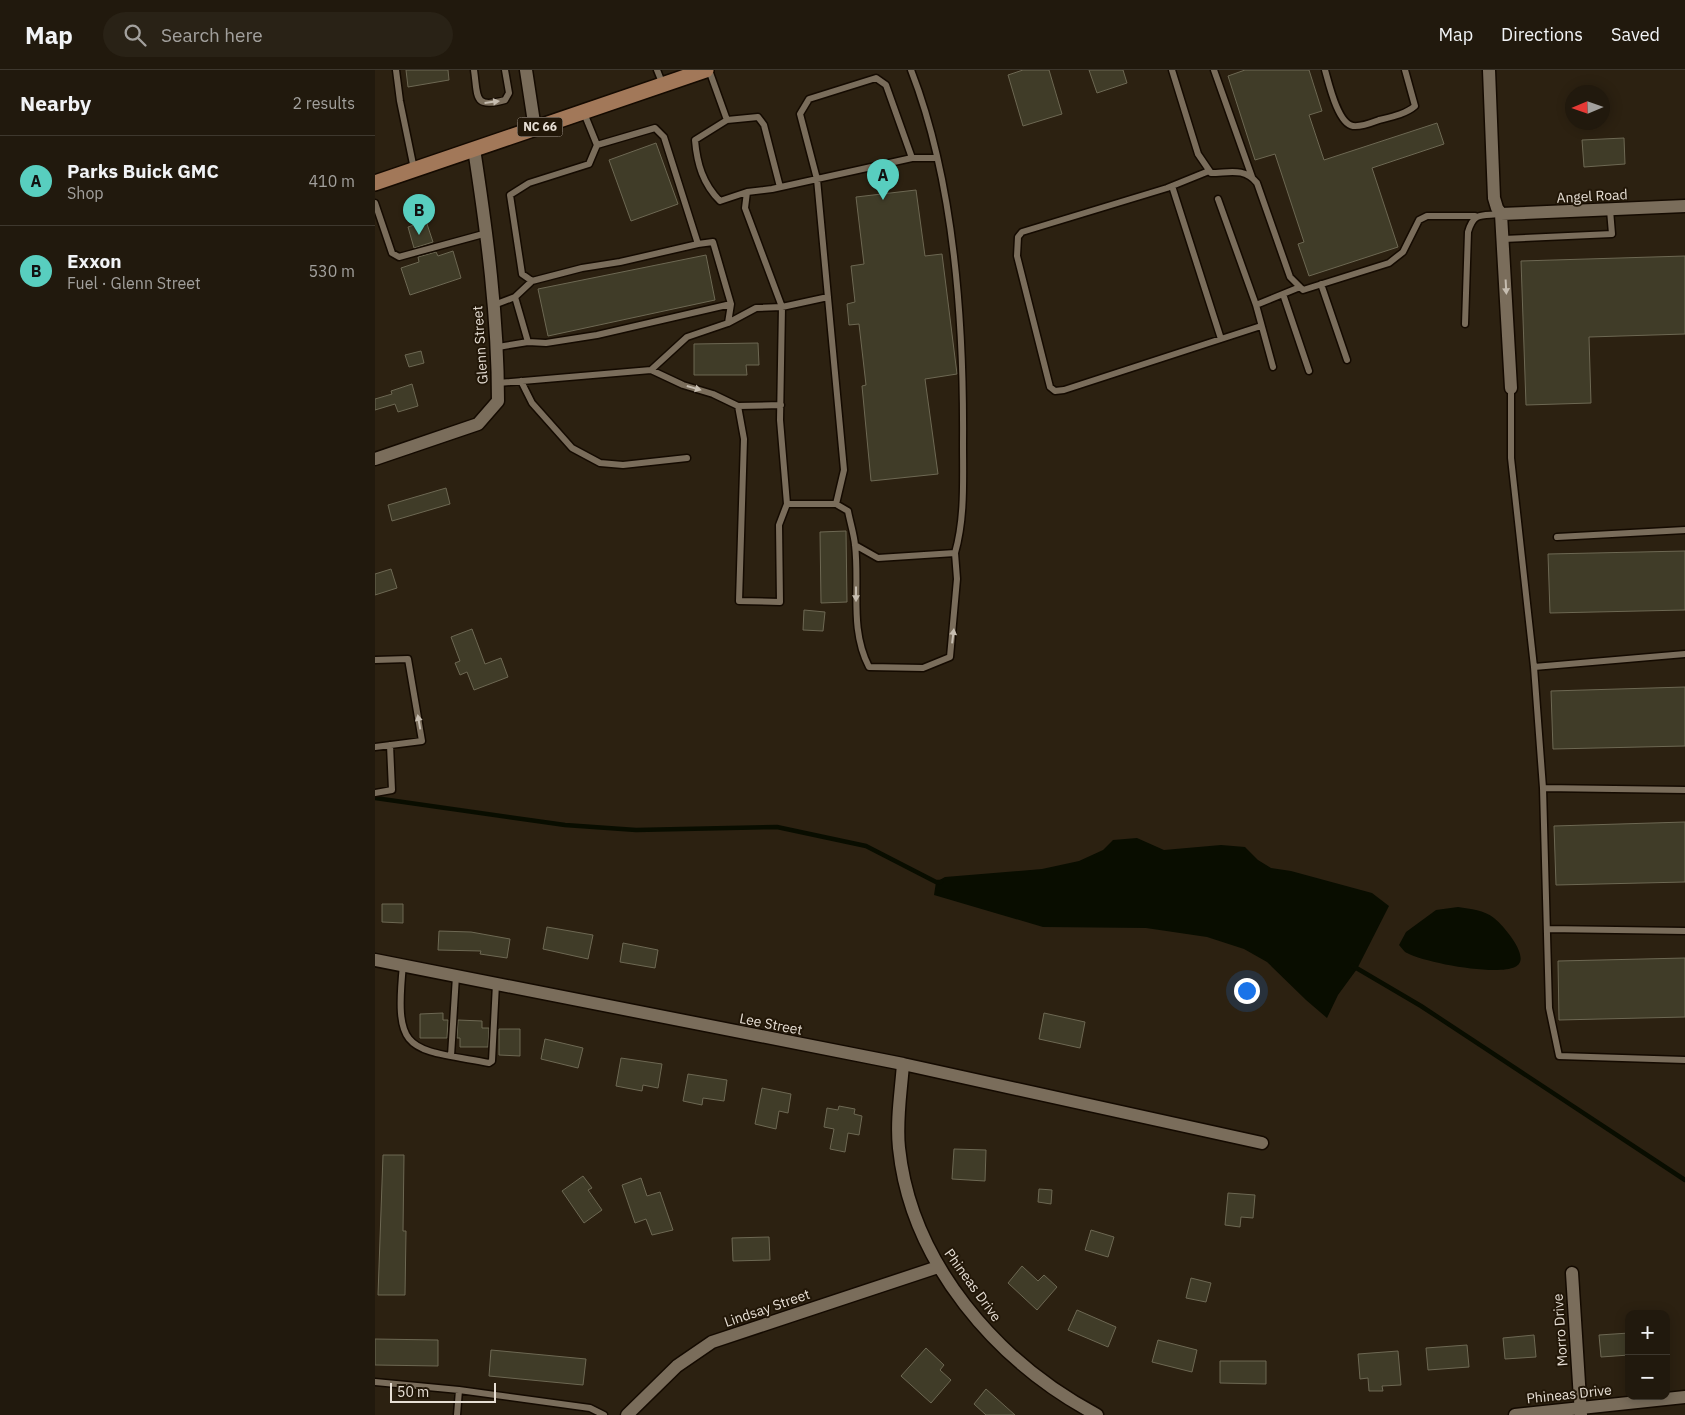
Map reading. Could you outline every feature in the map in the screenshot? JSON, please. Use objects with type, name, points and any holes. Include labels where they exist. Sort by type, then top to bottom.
[{"type":"main road","name":"NC 66","points":[[375,183],[705,70]]},
{"type":"street","points":[[527,70],[535,129]]},
{"type":"street","points":[[1489,70],[1494,198],[1501,214],[1511,388]]},
{"type":"street","name":"Glenn Street","points":[[375,458],[478,424],[498,401],[498,347],[487,233],[474,149]]},
{"type":"street","name":"Angel Road","points":[[1501,214],[1685,206]]},
{"type":"street","name":"Lee Street","points":[[375,960],[903,1064],[1262,1143]]},
{"type":"street","name":"Phineas Drive","points":[[903,1064],[898,1122],[899,1148],[909,1199],[939,1267],[990,1334],[1017,1361],[1042,1381],[1097,1415]]},
{"type":"street","name":"Lindsay Street","points":[[627,1415],[677,1366],[713,1342],[939,1267]]},
{"type":"street","name":"Morro Drive","points":[[1572,1273],[1581,1412]]},
{"type":"street","name":"Phineas Drive","points":[[1515,1415],[1581,1412],[1685,1397]]},
{"type":"lane","points":[[396,70],[400,101],[414,170]]},
{"type":"lane","points":[[475,70],[478,98],[483,103],[489,104],[505,100],[509,92],[505,70]]},
{"type":"lane","points":[[657,70],[663,85]]},
{"type":"lane","points":[[709,70],[727,120]]},
{"type":"lane","points":[[787,504],[835,504],[848,511],[855,545],[856,627],[861,651],[869,667],[923,668],[950,657],[957,579],[955,553],[962,531],[964,392],[958,292],[946,205],[927,110],[911,70]]},
{"type":"lane","points":[[1172,70],[1198,154],[1211,173],[1245,172],[1257,183],[1291,277],[1303,290],[1389,263],[1398,258],[1419,220],[1427,216],[1501,214]]},
{"type":"lane","points":[[1214,70],[1251,176]]},
{"type":"lane","points":[[1325,70],[1344,123],[1352,126],[1361,126],[1410,111],[1415,106],[1405,70]]},
{"type":"lane","points":[[835,504],[844,470],[817,179],[800,114],[809,99],[876,78],[886,85],[912,158]]},
{"type":"lane","points":[[531,281],[522,274],[509,195],[529,183],[589,164],[597,145],[584,112]]},
{"type":"lane","points":[[780,187],[764,125],[758,117],[727,120],[695,140],[697,159],[708,189],[719,201],[747,192],[780,187],[912,158],[936,158]]},
{"type":"lane","points":[[597,145],[655,128],[664,137],[698,244]]},
{"type":"lane","points":[[1209,171],[1172,186],[1022,232],[1018,237],[1017,256],[1050,387],[1055,391],[1064,390],[1261,326]]},
{"type":"lane","points":[[1172,186],[1221,339]]},
{"type":"lane","points":[[738,406],[744,439],[739,601],[780,602],[779,525],[787,504],[781,405],[782,307],[745,208],[747,192]]},
{"type":"lane","points":[[1218,199],[1255,304],[1273,367]]},
{"type":"lane","points":[[375,203],[392,253],[399,257],[487,233]]},
{"type":"lane","points":[[1503,239],[1612,234],[1610,210]]},
{"type":"lane","points":[[1465,324],[1468,232],[1471,220],[1475,216]]},
{"type":"lane","points":[[493,305],[515,297],[531,281],[581,268],[620,262],[713,242],[731,304],[728,323]]},
{"type":"lane","points":[[1321,284],[1347,360]]},
{"type":"lane","points":[[1255,304],[1299,287]]},
{"type":"lane","points":[[1283,294],[1309,370]]},
{"type":"lane","points":[[515,297],[528,342]]},
{"type":"lane","points":[[651,370],[687,337],[728,323],[756,308],[782,307],[828,297]]},
{"type":"lane","points":[[498,347],[528,342],[546,343],[597,335],[731,304]]},
{"type":"lane","points":[[498,383],[651,370],[738,406],[781,405]]},
{"type":"lane","points":[[521,381],[532,403],[572,448],[600,463],[623,466],[687,458]]},
{"type":"lane","points":[[1511,388],[1511,458],[1534,667],[1543,788],[1549,1008],[1559,1056],[1685,1060]]},
{"type":"lane","points":[[1557,537],[1685,530]]},
{"type":"lane","points":[[855,545],[878,558],[955,553]]},
{"type":"lane","points":[[1534,667],[1685,654]]},
{"type":"lane","points":[[375,660],[408,659],[422,741],[375,747]]},
{"type":"lane","points":[[375,793],[392,790],[390,745]]},
{"type":"lane","points":[[1543,788],[1685,790]]},
{"type":"lane","points":[[1547,929],[1685,931]]},
{"type":"lane","points":[[403,965],[400,1002],[401,1022],[405,1034],[412,1044],[430,1052],[489,1063],[492,1061],[496,984]]},
{"type":"lane","points":[[451,1056],[456,976]]},
{"type":"lane","points":[[375,1382],[459,1390],[590,1408],[604,1415]]},
{"type":"lane","points":[[457,1415],[459,1390]]},
{"type":"shaded area","points":[[1137,838],[1164,850],[1221,845],[1245,847],[1258,860],[1271,868],[1291,871],[1372,893],[1389,906],[1357,969],[1338,995],[1327,1018],[1267,962],[1244,949],[1207,937],[1146,928],[1043,927],[934,895],[936,882],[945,877],[1042,869],[1079,861],[1103,850],[1113,840]]},
{"type":"shaded area","points":[[1458,907],[1490,915],[1498,922],[1515,942],[1521,957],[1520,963],[1515,967],[1493,970],[1461,967],[1416,957],[1406,952],[1399,945],[1406,932],[1436,910]]},
{"type":"building","points":[[406,70],[448,70],[449,80],[408,87]]},
{"type":"building","points":[[1023,70],[1049,70],[1062,114],[1023,126],[1008,75]]},
{"type":"building","points":[[1089,70],[1123,70],[1127,83],[1097,93]]},
{"type":"building","points":[[1245,70],[1309,70],[1322,111],[1309,115],[1324,160],[1437,123],[1444,144],[1372,168],[1398,247],[1309,276],[1298,244],[1304,242],[1275,154],[1255,160],[1228,76]]},
{"type":"building","points":[[1624,138],[1625,164],[1584,167],[1582,140]]},
{"type":"building","points":[[656,143],[678,204],[631,221],[609,160]]},
{"type":"building","points":[[916,190],[925,256],[942,254],[957,374],[925,379],[938,474],[871,481],[862,386],[866,385],[859,324],[849,325],[847,304],[855,302],[851,266],[864,264],[856,197]]},
{"type":"building","points":[[426,221],[433,242],[414,248],[408,227]]},
{"type":"building","points":[[453,251],[461,278],[410,295],[401,268],[419,262],[418,257],[436,252],[438,256]]},
{"type":"building","points":[[706,255],[715,300],[548,336],[538,289]]},
{"type":"building","points":[[1685,256],[1685,334],[1589,337],[1591,403],[1526,405],[1521,261]]},
{"type":"building","points":[[758,343],[759,365],[746,365],[747,375],[694,375],[694,344]]},
{"type":"building","points":[[421,351],[424,363],[409,367],[405,355]]},
{"type":"building","points":[[412,384],[418,406],[398,412],[395,404],[375,410],[375,399],[392,394],[391,391]]},
{"type":"building","points":[[446,488],[450,504],[392,521],[388,505]]},
{"type":"building","points":[[846,531],[847,602],[821,603],[820,532]]},
{"type":"building","points":[[1685,551],[1685,610],[1550,613],[1548,554]]},
{"type":"building","points":[[391,569],[397,588],[375,595],[375,574]]},
{"type":"building","points":[[804,610],[825,612],[823,631],[803,630]]},
{"type":"building","points":[[472,629],[485,664],[501,658],[508,677],[474,690],[467,672],[460,675],[455,663],[460,661],[451,637]]},
{"type":"building","points":[[1685,687],[1685,746],[1553,749],[1551,691]]},
{"type":"building","points":[[1685,822],[1685,882],[1556,885],[1554,826]]},
{"type":"building","points":[[382,904],[403,904],[403,923],[382,922]]},
{"type":"building","points":[[547,927],[593,935],[588,959],[543,949]]},
{"type":"building","points":[[439,931],[471,932],[510,939],[507,958],[480,954],[481,951],[438,950]]},
{"type":"building","points":[[623,943],[658,950],[655,968],[620,962]]},
{"type":"building","points":[[1685,958],[1685,1017],[1559,1020],[1558,961]]},
{"type":"building","points":[[443,1013],[443,1020],[448,1020],[447,1038],[420,1038],[420,1014]]},
{"type":"building","points":[[1044,1013],[1085,1022],[1080,1048],[1039,1039]]},
{"type":"building","points":[[458,1020],[482,1021],[482,1028],[489,1028],[488,1047],[460,1047],[460,1038],[457,1038]]},
{"type":"building","points":[[499,1029],[520,1029],[520,1056],[499,1055]]},
{"type":"building","points":[[545,1039],[583,1048],[578,1068],[541,1059]]},
{"type":"building","points":[[621,1058],[662,1064],[658,1088],[643,1085],[642,1091],[616,1086]]},
{"type":"building","points":[[688,1074],[727,1080],[724,1101],[703,1098],[702,1105],[683,1101]]},
{"type":"building","points":[[762,1088],[791,1094],[788,1113],[779,1111],[776,1129],[755,1124]]},
{"type":"building","points":[[839,1106],[855,1109],[854,1114],[862,1116],[859,1135],[848,1133],[845,1152],[830,1149],[834,1129],[824,1127],[827,1108],[838,1110]]},
{"type":"building","points":[[954,1149],[986,1150],[985,1181],[952,1179]]},
{"type":"building","points":[[383,1155],[404,1155],[403,1231],[406,1231],[405,1295],[378,1295]]},
{"type":"building","points":[[583,1176],[592,1188],[588,1190],[602,1210],[584,1223],[562,1191]]},
{"type":"building","points":[[641,1178],[647,1196],[660,1192],[673,1230],[652,1235],[646,1219],[635,1223],[622,1185]]},
{"type":"building","points":[[1039,1189],[1052,1190],[1051,1204],[1038,1202]]},
{"type":"building","points":[[1228,1193],[1255,1195],[1253,1218],[1241,1217],[1240,1227],[1225,1225]]},
{"type":"building","points":[[1091,1230],[1114,1237],[1108,1257],[1085,1250]]},
{"type":"building","points":[[769,1237],[770,1260],[733,1261],[732,1238]]},
{"type":"building","points":[[1022,1266],[1038,1281],[1044,1275],[1057,1287],[1037,1310],[1008,1283]]},
{"type":"building","points":[[1191,1278],[1211,1283],[1206,1302],[1186,1298]]},
{"type":"building","points":[[1077,1310],[1116,1327],[1108,1347],[1068,1330]]},
{"type":"building","points":[[1625,1333],[1625,1355],[1601,1357],[1599,1335]]},
{"type":"building","points":[[1534,1335],[1536,1357],[1505,1359],[1503,1338]]},
{"type":"building","points":[[375,1339],[438,1340],[438,1366],[375,1365]]},
{"type":"building","points":[[1158,1340],[1197,1350],[1192,1372],[1152,1362]]},
{"type":"building","points":[[1467,1345],[1469,1367],[1428,1370],[1426,1348]]},
{"type":"building","points":[[926,1348],[944,1365],[940,1370],[951,1380],[931,1403],[901,1376]]},
{"type":"building","points":[[491,1350],[586,1359],[583,1385],[489,1376]]},
{"type":"building","points":[[1398,1351],[1401,1385],[1382,1386],[1383,1391],[1369,1391],[1368,1378],[1360,1379],[1358,1354]]},
{"type":"building","points":[[1220,1361],[1266,1361],[1266,1384],[1220,1383]]},
{"type":"building","points":[[986,1389],[1015,1415],[986,1415],[974,1404]]},
{"type":"waterway","points":[[375,798],[565,825],[636,830],[777,827],[866,846],[936,882],[941,882]]},
{"type":"waterway","points":[[1353,966],[1421,1006],[1685,1180]]},
{"type":"place","name":"Parks Buick GMC","points":[[883,200]]},
{"type":"place","name":"Exxon","points":[[419,235]]}]
